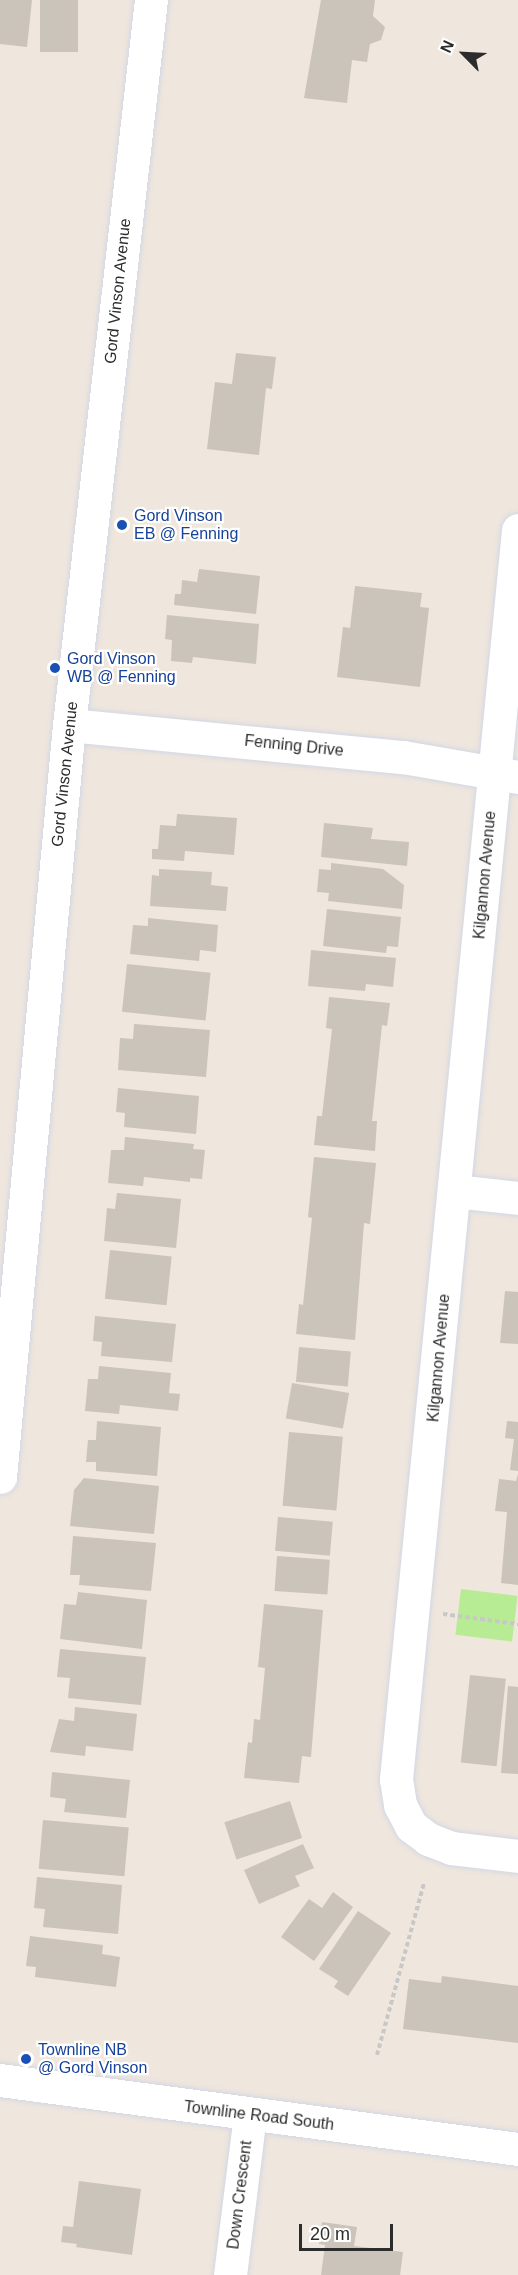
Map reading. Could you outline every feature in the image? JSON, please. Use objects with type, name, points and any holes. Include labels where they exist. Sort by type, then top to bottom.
[{"type":"street","name":"Gord Vinson Avenue","points":[[0,1477],[13,1163],[69,725],[151,0]]},
{"type":"street","name":"Kilgannon Avenue","points":[[518,530],[506,776],[455,1191],[415,1610],[396,1779],[400,1806],[411,1826],[428,1839],[451,1848],[518,1856]]},
{"type":"street","name":"Fenning Drive","points":[[69,725],[402,757],[506,776]]},
{"type":"street","points":[[455,1191],[518,1198]]},
{"type":"street","name":"Townline Road South","points":[[0,2080],[518,2149]]},
{"type":"street","name":"Down Crescent","points":[[230,2275],[250,2115]]},
{"type":"path","points":[[415,1610],[518,1624]]},
{"type":"path","points":[[377,2055],[424,1882]]},
{"type":"green space","points":[[461,1589],[518,1596],[512,1642],[455,1635]]},
{"type":"building","points":[[0,0],[32,0],[27,47],[0,44]]},
{"type":"building","points":[[40,0],[78,0],[78,52],[40,52]]},
{"type":"building","points":[[321,0],[375,0],[373,16],[385,27],[381,40],[370,44],[367,62],[352,60],[347,103],[304,98]]},
{"type":"building","points":[[236,353],[276,357],[272,389],[266,388],[259,455],[207,449],[215,382],[232,384]]},
{"type":"building","points":[[199,569],[260,576],[256,614],[174,605],[175,594],[181,594],[182,580],[197,582]]},
{"type":"building","points":[[355,586],[422,593],[420,607],[429,608],[420,687],[337,677],[343,627],[350,628]]},
{"type":"building","points":[[167,615],[259,624],[256,664],[193,657],[192,663],[171,661],[172,640],[165,639]]},
{"type":"building","points":[[177,814],[237,818],[234,855],[185,851],[184,861],[152,859],[152,849],[158,849],[160,825],[176,826]]},
{"type":"building","points":[[324,823],[373,828],[371,839],[409,842],[407,866],[321,857]]},
{"type":"building","points":[[331,863],[383,869],[404,885],[402,909],[328,901],[329,893],[317,892],[319,869],[331,870]]},
{"type":"building","points":[[159,869],[212,872],[211,885],[228,887],[226,911],[150,906],[152,875],[159,876]]},
{"type":"building","points":[[327,909],[401,917],[398,947],[387,946],[386,953],[323,946]]},
{"type":"building","points":[[148,918],[218,925],[216,952],[200,950],[199,961],[130,954],[133,925],[148,926]]},
{"type":"building","points":[[311,950],[396,958],[393,987],[366,984],[365,991],[308,986]]},
{"type":"building","points":[[127,964],[211,973],[206,1021],[122,1012]]},
{"type":"building","points":[[329,997],[390,1003],[387,1026],[382,1025],[372,1121],[377,1121],[375,1151],[314,1145],[317,1116],[322,1116],[332,1029],[326,1028]]},
{"type":"building","points":[[134,1024],[210,1030],[206,1077],[118,1070],[120,1038],[133,1039]]},
{"type":"building","points":[[118,1088],[199,1096],[196,1134],[124,1127],[125,1113],[116,1112]]},
{"type":"building","points":[[125,1137],[194,1144],[193,1149],[205,1150],[202,1179],[190,1178],[190,1182],[144,1177],[143,1186],[108,1183],[111,1150],[124,1150]]},
{"type":"building","points":[[314,1157],[376,1163],[370,1224],[364,1223],[355,1340],[296,1334],[299,1304],[303,1305],[312,1218],[308,1217]]},
{"type":"building","points":[[117,1193],[181,1199],[176,1248],[104,1241],[107,1208],[115,1209]]},
{"type":"building","points":[[110,1250],[172,1256],[167,1305],[105,1299]]},
{"type":"building","points":[[505,1291],[518,1292],[518,1344],[500,1343]]},
{"type":"building","points":[[95,1316],[176,1324],[172,1362],[101,1356],[102,1342],[93,1341]]},
{"type":"building","points":[[299,1347],[351,1352],[348,1386],[296,1382]]},
{"type":"building","points":[[99,1366],[171,1373],[169,1393],[180,1394],[178,1411],[120,1405],[119,1414],[85,1411],[88,1379],[98,1379]]},
{"type":"building","points":[[292,1383],[349,1393],[343,1429],[286,1418]]},
{"type":"building","points":[[97,1421],[161,1427],[157,1476],[96,1471],[96,1462],[86,1462],[88,1440],[96,1440]]},
{"type":"building","points":[[507,1421],[518,1422],[518,1471],[510,1470],[514,1439],[505,1438]]},
{"type":"building","points":[[289,1432],[343,1437],[336,1510],[283,1506]]},
{"type":"building","points":[[518,1474],[518,1585],[501,1583],[507,1512],[495,1511],[499,1479],[516,1481]]},
{"type":"building","points":[[84,1478],[159,1486],[154,1534],[70,1526],[74,1490]]},
{"type":"building","points":[[278,1517],[333,1522],[330,1556],[275,1551]]},
{"type":"building","points":[[73,1536],[156,1543],[151,1591],[79,1585],[80,1575],[70,1575]]},
{"type":"building","points":[[277,1556],[330,1560],[327,1595],[275,1591]]},
{"type":"building","points":[[78,1592],[147,1600],[142,1649],[60,1639],[64,1604],[76,1605]]},
{"type":"building","points":[[264,1604],[323,1610],[311,1757],[302,1756],[299,1783],[244,1778],[248,1742],[252,1743],[254,1719],[260,1720],[265,1668],[258,1667]]},
{"type":"building","points":[[60,1649],[146,1657],[141,1705],[68,1698],[70,1678],[57,1677]]},
{"type":"building","points":[[470,1675],[506,1679],[497,1766],[461,1763]]},
{"type":"building","points":[[508,1686],[518,1687],[518,1774],[501,1773]]},
{"type":"building","points":[[75,1707],[137,1714],[133,1751],[86,1746],[85,1756],[50,1752],[59,1719],[74,1721]]},
{"type":"building","points":[[52,1772],[130,1780],[126,1818],[64,1812],[66,1799],[50,1797]]},
{"type":"building","points":[[290,1801],[302,1838],[236,1859],[224,1822]]},
{"type":"building","points":[[43,1820],[129,1827],[124,1876],[39,1869]]},
{"type":"building","points":[[303,1844],[314,1868],[295,1876],[300,1886],[259,1904],[244,1870]]},
{"type":"building","points":[[37,1877],[122,1885],[118,1934],[43,1927],[45,1909],[34,1908]]},
{"type":"building","points":[[333,1892],[353,1907],[314,1961],[281,1937],[309,1899],[322,1908]]},
{"type":"building","points":[[358,1911],[391,1933],[348,1996],[334,1987],[338,1981],[319,1969]]},
{"type":"building","points":[[30,1936],[103,1945],[102,1954],[120,1957],[116,1987],[35,1977],[36,1967],[26,1966]]},
{"type":"building","points":[[442,1976],[518,1986],[518,2043],[403,2029],[409,1979],[441,1983]]},
{"type":"building","points":[[79,2181],[141,2189],[132,2255],[76,2247],[77,2244],[61,2242],[63,2226],[73,2227]]},
{"type":"building","points":[[322,2222],[357,2227],[354,2246],[403,2252],[400,2275],[321,2275],[325,2245],[319,2244]]},
{"type":"place","name":"Gord Vinson EB @ Fenning","points":[[122,525]]},
{"type":"place","name":"Gord Vinson WB @ Fenning","points":[[55,668]]},
{"type":"place","name":"Townline NB @ Gord Vinson","points":[[26,2059]]}]
